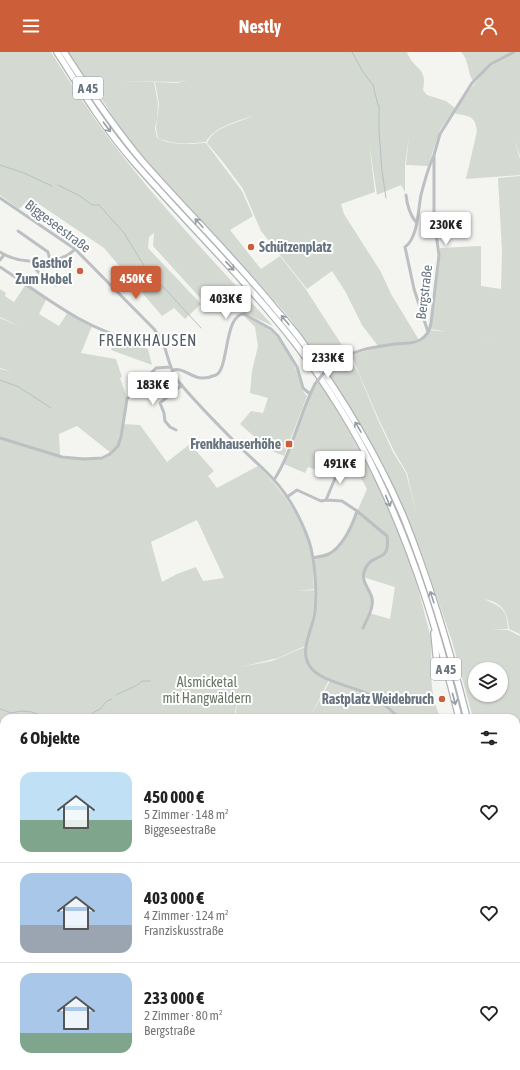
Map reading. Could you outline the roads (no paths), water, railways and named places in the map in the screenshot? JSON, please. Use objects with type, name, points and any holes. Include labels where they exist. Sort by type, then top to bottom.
[{"type":"highway","name":"A 45","points":[[57,52],[84,95],[133,161],[253,291],[296,344],[325,386],[351,428],[378,477],[406,543],[433,621],[458,714]]},
{"type":"highway","name":"A 45","points":[[64,52],[113,123],[142,160],[256,285],[302,341],[344,405],[383,473],[406,523],[422,566],[453,662],[466,714]]},
{"type":"highway","points":[[433,621],[437,664]]},
{"type":"street","name":"Bergstraße","points":[[274,480],[286,458],[310,394],[315,384],[330,365],[342,357],[363,350],[418,341],[428,332],[432,323],[439,254],[434,220],[434,156],[440,134],[472,84],[491,64],[514,52]]},
{"type":"street","points":[[428,332],[414,289],[404,247],[408,245],[412,238],[424,181],[434,156]]},
{"type":"street","points":[[406,195],[413,219],[416,222]]},
{"type":"street","name":"Biggeseestraße","points":[[0,198],[75,249],[154,329],[163,344],[171,369],[182,385],[215,422],[274,480],[301,521],[313,558],[315,611],[306,647],[306,658],[309,665],[314,671],[330,680],[370,696],[394,714]]},
{"type":"street","points":[[18,231],[48,252],[50,260]]},
{"type":"street","points":[[0,252],[4,255],[26,262],[31,262],[68,256],[75,249]]},
{"type":"street","points":[[0,260],[4,255]]},
{"type":"street","points":[[31,262],[35,270],[56,285]]},
{"type":"street","points":[[0,267],[74,316],[93,326],[133,340],[163,344]]},
{"type":"street","points":[[0,438],[62,457],[84,459],[102,458],[110,454],[118,446],[121,437],[127,399],[156,368],[181,370],[199,378],[217,374],[222,368],[228,339],[234,320],[239,315],[244,314],[271,328],[278,336],[297,367],[303,388],[310,394]]},
{"type":"street","points":[[176,430],[170,427],[165,421],[164,412],[160,404],[182,385]]},
{"type":"street","points":[[326,500],[341,464]]},
{"type":"street","points":[[287,498],[297,490],[320,502],[326,500],[342,501],[357,511],[387,536],[389,547],[387,552],[369,563],[364,571],[363,576],[372,598],[372,603],[371,610],[363,628]]},
{"type":"street","points":[[313,558],[330,553],[340,544],[357,511]]},
{"type":"waterway","points":[[352,52],[363,72],[373,85],[379,105],[382,171],[386,198]]},
{"type":"waterway","points":[[0,165],[24,173],[52,186]]},
{"type":"waterway","points":[[58,185],[80,196],[92,205],[99,205],[124,233],[148,272],[201,328]]},
{"type":"waterway","points":[[0,380],[19,387],[51,408]]},
{"type":"waterway","points":[[116,695],[142,681],[150,681]]},
{"type":"waterway","points":[[92,714],[100,709],[107,701],[112,699]]},
{"type":"waterway","points":[[0,709],[11,713],[21,711],[37,714]]},
{"type":"place","name":"Schützenplatz","points":[[251,247]]},
{"type":"place","name":"Gasthof Zum Hobel","points":[[80,271]]},
{"type":"place","name":"Frenkhauserhöhe","points":[[289,444]]},
{"type":"place","name":"Rastplatz Weidebruch","points":[[442,699]]},
{"type":"district","name":"FRENKHAUSEN","points":[[148,340]]},
{"type":"park label","name":"Alsmicketal mit Hangwäldern","points":[[207,690]]}]
